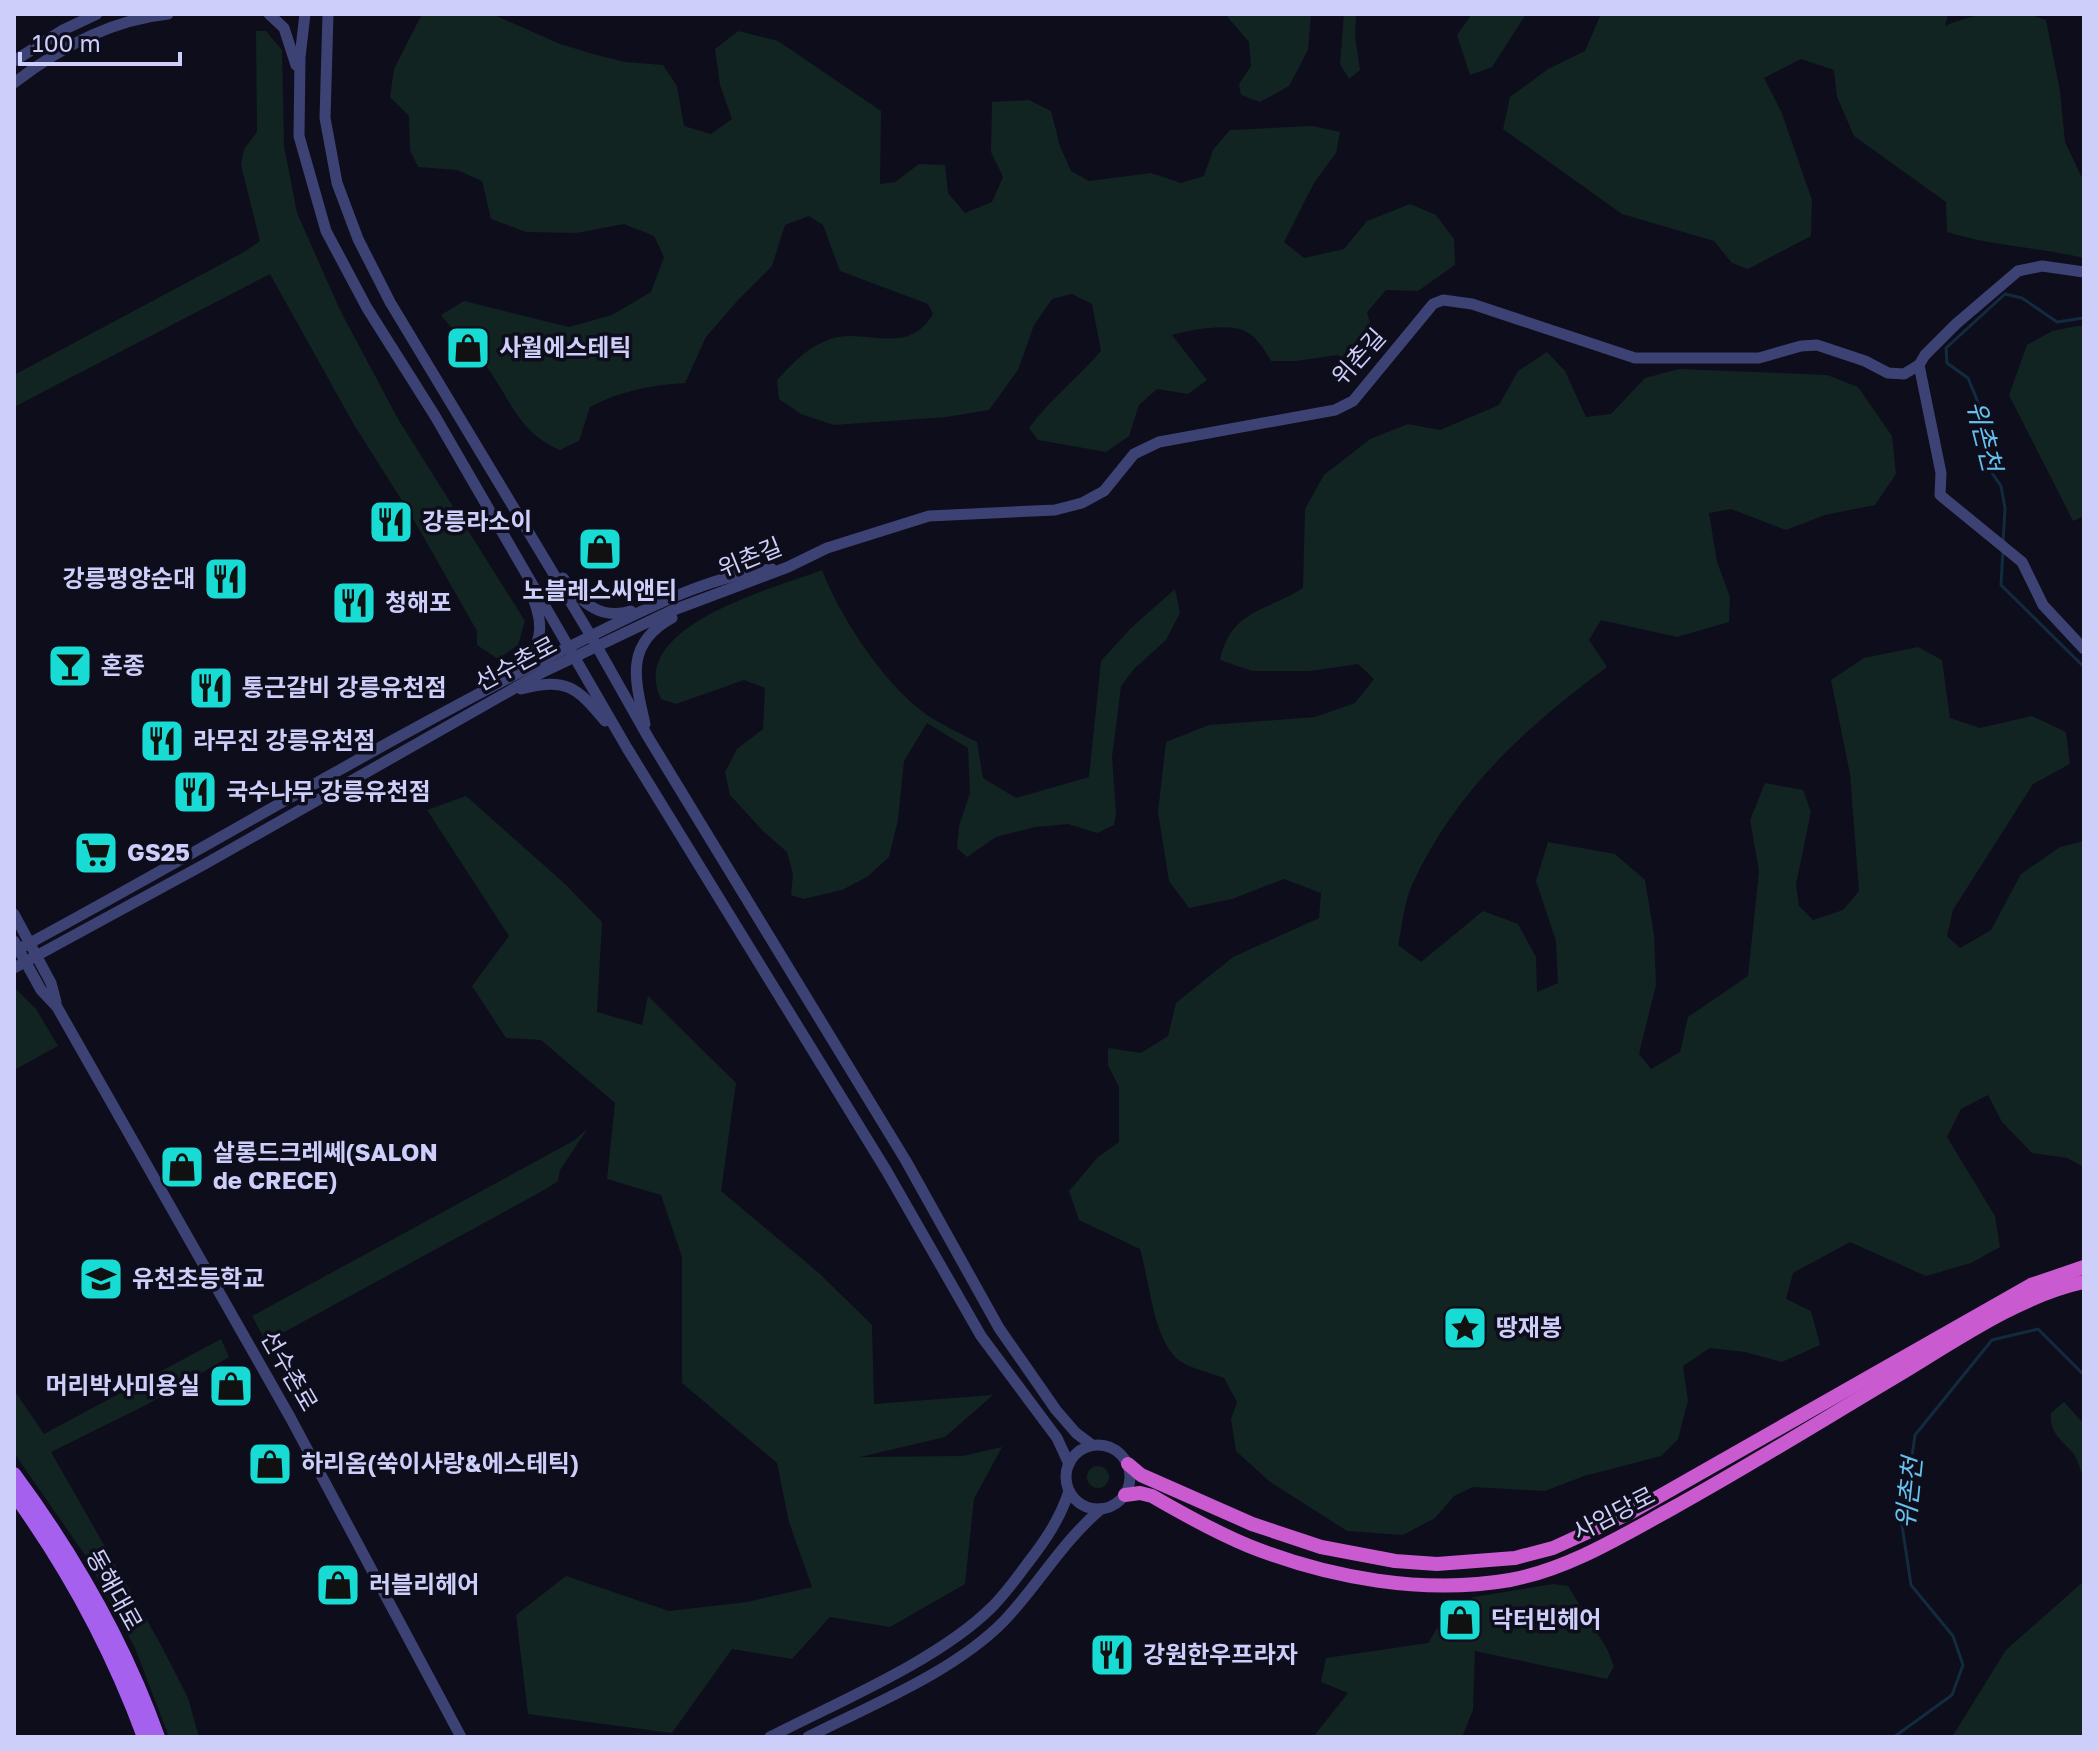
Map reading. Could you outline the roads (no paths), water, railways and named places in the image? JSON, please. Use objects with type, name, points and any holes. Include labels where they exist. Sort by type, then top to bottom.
[{"type":"highway","name":"사임당로","points":[[1128,1464],[1141,1475],[1252,1524],[1321,1547],[1395,1561],[1437,1564],[1515,1558],[1566,1543],[1630,1513],[2020,1291],[2084,1267]]},
{"type":"highway","name":"사임당로","points":[[1125,1495],[1140,1493],[1152,1496],[1247,1545],[1316,1568],[1390,1582],[1432,1585],[1510,1580],[1562,1564],[1625,1535],[1978,1328],[2040,1297],[2084,1282]]},
{"type":"main road","name":"동해대로","points":[[14,1474],[90,1590],[130,1670],[158,1737]]},
{"type":"main road","name":"동해대로","points":[[14,1494],[58,1559],[103,1637],[144,1737]]},
{"type":"street","points":[[14,61],[63,30],[97,14]]},
{"type":"street","points":[[14,83],[37,65],[100,31],[165,14]]},
{"type":"street","points":[[269,14],[284,28],[300,76]]},
{"type":"street","points":[[305,14],[299,136],[326,231],[367,308],[435,416],[627,748],[886,1170],[981,1336],[1057,1438],[1069,1464]]},
{"type":"street","points":[[328,14],[325,118],[337,183],[358,239],[390,302],[594,641],[648,737],[906,1161],[999,1328],[1056,1410],[1076,1433],[1092,1445],[1111,1447],[1120,1452],[1128,1464],[1131,1479],[1125,1495],[1110,1507],[1101,1509],[1082,1505],[1069,1491]]},
{"type":"street","points":[[2084,272],[2042,266],[2018,271],[1956,324],[1919,365],[1941,473],[1940,495],[2022,562],[2043,605],[2084,649]]},
{"type":"street","name":"위촌길","points":[[594,641],[788,567],[827,548],[929,516],[1055,510],[1082,503],[1104,491],[1134,454],[1159,442],[1335,410],[1353,401],[1433,304],[1443,300],[1472,304],[1635,358],[1759,358],[1801,346],[1817,345],[1865,361],[1888,373],[1904,374],[1919,365]]},
{"type":"street","points":[[541,553],[583,602],[596,611],[619,615],[753,571],[788,567]]},
{"type":"street","points":[[485,689],[528,658],[538,646],[539,612],[521,568]]},
{"type":"street","points":[[594,641],[666,600]]},
{"type":"street","points":[[648,737],[634,665],[647,639],[659,625],[702,601]]},
{"type":"street","name":"선수촌로","points":[[31,959],[205,864],[594,641]]},
{"type":"street","name":"선수촌로","points":[[461,1737],[290,1417],[57,1007],[51,983],[19,946],[198,851],[485,689],[571,653]]},
{"type":"street","points":[[505,694],[532,686],[564,685],[582,693],[627,748]]},
{"type":"street","points":[[198,851],[205,864]]},
{"type":"street","points":[[14,914],[19,946]]},
{"type":"street","points":[[14,968],[31,959]]},
{"type":"street","points":[[770,1737],[913,1663],[991,1609],[1050,1535],[1062,1514],[1069,1491],[1066,1477],[1069,1464],[1078,1452],[1092,1445]]},
{"type":"street","points":[[808,1737],[923,1677],[978,1642],[1002,1622],[1081,1525],[1101,1509]]},
{"type":"waterway","name":"위촌천","points":[[2003,543],[2005,508],[2001,486],[1992,473],[1987,424],[1968,378],[1947,363],[1946,348],[2005,294],[2022,298],[2057,322],[2084,318]]},
{"type":"waterway","name":"위촌천","points":[[2003,550],[2001,585],[2084,667]]},
{"type":"waterway","name":"위촌천","points":[[1894,1737],[1952,1695],[1963,1665],[1953,1636],[1911,1585],[1902,1525],[1915,1435],[1992,1340],[2038,1329],[2084,1375]]},
{"type":"place","name":"사월에스테틱","points":[[468,348]]},
{"type":"place","name":"강릉라소이","points":[[391,522]]},
{"type":"place","name":"노블레스씨앤티","points":[[600,549]]},
{"type":"place","name":"강릉평양순대","points":[[226,579]]},
{"type":"place","name":"청해포","points":[[354,603]]},
{"type":"place","name":"혼종","points":[[70,666]]},
{"type":"place","name":"통근갈비 강릉유천점","points":[[211,688]]},
{"type":"place","name":"라무진 강릉유천점","points":[[162,741]]},
{"type":"place","name":"국수나무 강릉유천점","points":[[195,792]]},
{"type":"place","name":"GS25","points":[[96,853]]},
{"type":"place","name":"살롱드크레쎄(SALON de CRECE)","points":[[182,1167]]},
{"type":"place","name":"유천초등학교","points":[[101,1279]]},
{"type":"place","name":"땅재봉","points":[[1465,1328]]},
{"type":"place","name":"머리박사미용실","points":[[231,1386]]},
{"type":"place","name":"하리옴(쑥이사랑&에스테틱)","points":[[270,1464]]},
{"type":"place","name":"러블리헤어","points":[[338,1585]]},
{"type":"place","name":"닥터빈헤어","points":[[1460,1620]]},
{"type":"place","name":"강원한우프라자","points":[[1112,1655]]}]
